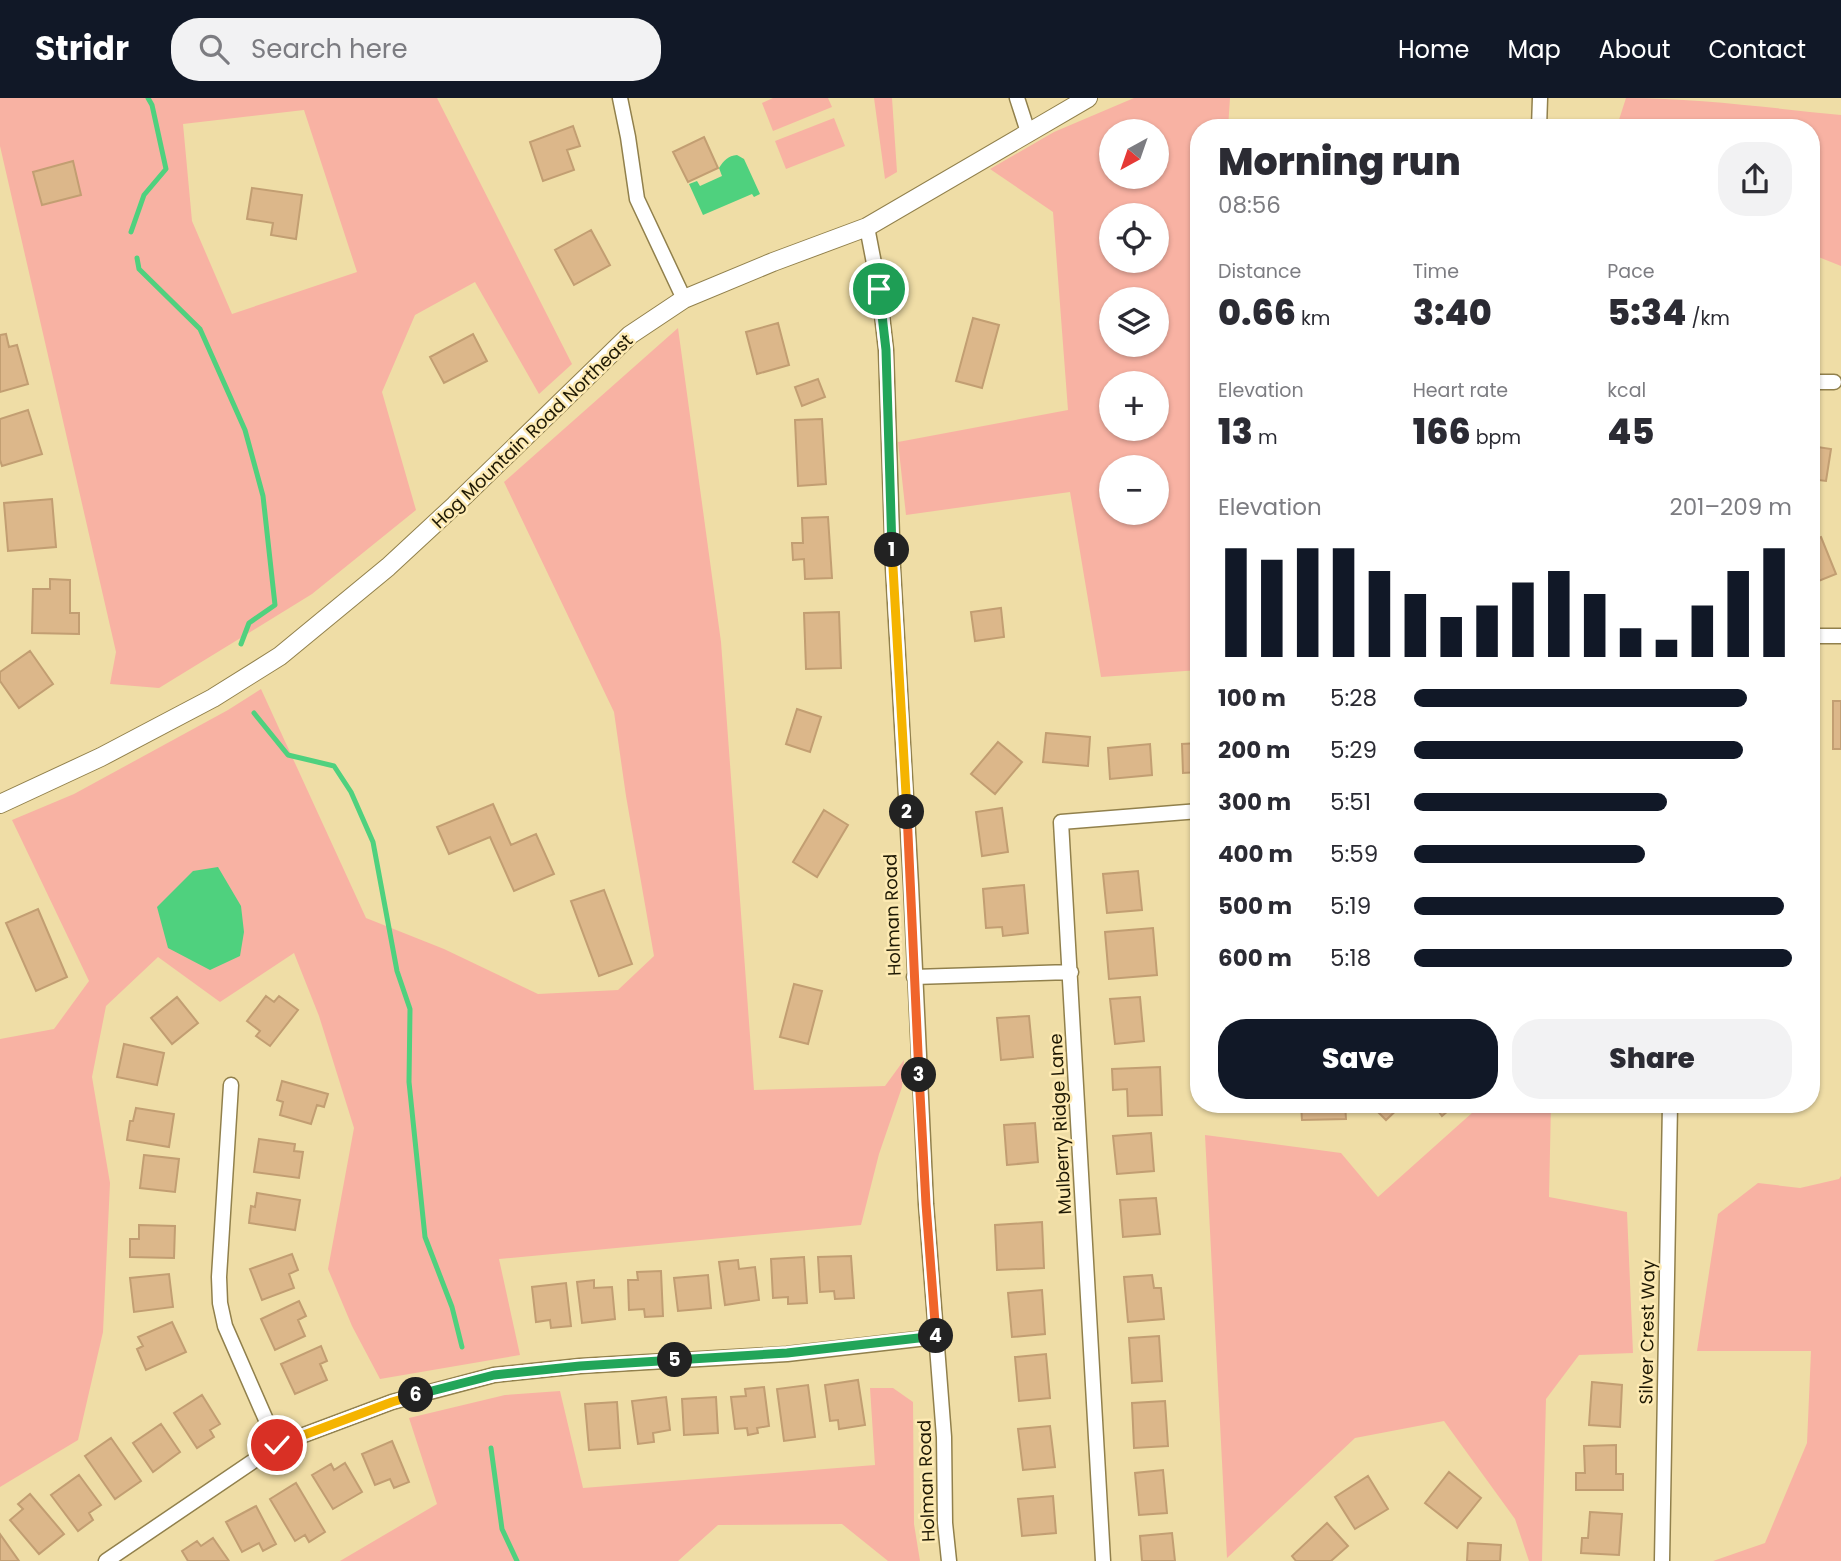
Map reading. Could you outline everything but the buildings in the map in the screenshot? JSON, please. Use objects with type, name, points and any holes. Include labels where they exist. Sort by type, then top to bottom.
[{"type":"street","points":[[620,98],[637,199],[684,299]]},
{"type":"street","points":[[1017,98],[1028,132]]},
{"type":"street","name":"Hog Mountain Road Northeast","points":[[0,804],[101,757],[213,698],[280,656],[455,505],[630,335],[684,299],[867,227],[1088,98]]},
{"type":"street","points":[[1540,119],[1541,98]]},
{"type":"street","name":"Holman Road","points":[[867,227],[879,289],[886,350],[892,568],[926,1204],[944,1437],[949,1561]]},
{"type":"street","points":[[1820,382],[1835,382]]},
{"type":"street","points":[[1820,636],[1841,636]]},
{"type":"street","name":"Mulberry Ridge Lane","points":[[1103,1561],[1061,822],[1190,812]]},
{"type":"street","points":[[914,978],[1071,972]]},
{"type":"street","points":[[231,1085],[219,1277],[220,1303],[225,1326],[277,1445]]},
{"type":"street","name":"Silver Crest Way","points":[[1662,1561],[1670,1113]]},
{"type":"street","points":[[106,1561],[277,1445],[392,1402],[494,1375],[580,1366],[787,1353],[936,1337]]},
{"type":"shaded area","points":[[0,98],[437,98],[572,364],[539,394],[475,282],[415,315],[382,392],[416,510],[312,594],[159,688],[110,684],[116,652],[0,146]],"holes":[[[304,110],[357,272],[232,314],[192,221],[183,124]]]},
{"type":"shaded area","points":[[773,98],[828,98],[832,107],[773,131],[762,103]]},
{"type":"shaded area","points":[[874,98],[892,98],[897,172],[885,179]]},
{"type":"shaded area","points":[[1134,98],[1230,98],[1229,119],[1190,119],[1190,671],[1101,677],[1070,492],[906,515],[898,442],[1068,410],[1053,212],[990,169],[1054,132]]},
{"type":"shaded area","points":[[1626,98],[1707,102],[1841,115],[1841,266],[1820,258],[1820,119],[1619,119]]},
{"type":"shaded area","points":[[834,118],[845,146],[786,169],[775,141]]},
{"type":"shaded area","points":[[737,155],[744,159],[760,194],[754,197],[752,194],[703,215],[689,184],[697,181],[700,186],[722,176],[719,168],[721,165],[729,157]]},
{"type":"shaded area","points":[[678,328],[721,642],[754,1090],[885,1086],[904,1060],[902,1087],[879,1154],[861,1225],[499,1259],[520,1355],[380,1379],[352,1326],[328,1269],[354,1128],[319,1016],[294,953],[220,1002],[158,957],[106,1006],[92,1077],[110,1183],[103,1332],[78,1440],[0,1487],[0,1039],[54,1029],[89,981],[12,820],[74,794],[228,710],[261,689],[366,918],[444,949],[538,994],[618,990],[654,956],[614,712],[504,482]]},
{"type":"shaded area","points":[[218,867],[241,906],[244,932],[240,956],[210,970],[168,948],[157,907],[193,871]]},
{"type":"shaded area","points":[[1472,1113],[1551,1113],[1549,1197],[1627,1212],[1633,1353],[1579,1355],[1546,1399],[1542,1561],[1529,1561],[1515,1519],[1444,1421],[1355,1438],[1227,1558],[1205,1135],[1341,1153],[1378,1197]]},
{"type":"shaded area","points":[[1841,1176],[1841,1561],[1713,1561],[1765,1543],[1807,1443],[1811,1351],[1697,1351],[1718,1214],[1758,1183],[1800,1188],[1839,1179]]},
{"type":"shaded area","points":[[870,1388],[893,1388],[913,1402],[914,1524],[920,1561],[888,1561],[842,1524],[718,1525],[678,1561],[340,1561],[437,1504],[409,1418],[505,1395],[560,1391],[583,1488],[875,1465]]},
{"type":"waterway","points":[[131,232],[144,195],[166,169],[152,105],[148,98]]},
{"type":"waterway","points":[[137,258],[139,269],[200,329],[245,430],[263,496],[275,605],[249,623],[241,644]]},
{"type":"waterway","points":[[254,713],[288,755],[334,766],[351,792],[373,842],[397,971],[410,1009],[409,1082],[425,1237],[452,1307],[462,1347]]},
{"type":"waterway","points":[[491,1448],[502,1529],[517,1561]]},
{"type":"route","points":[[277,1445],[392,1402],[494,1375],[580,1366],[787,1353],[936,1337],[926,1204],[892,568],[886,350],[879,289]]}]
